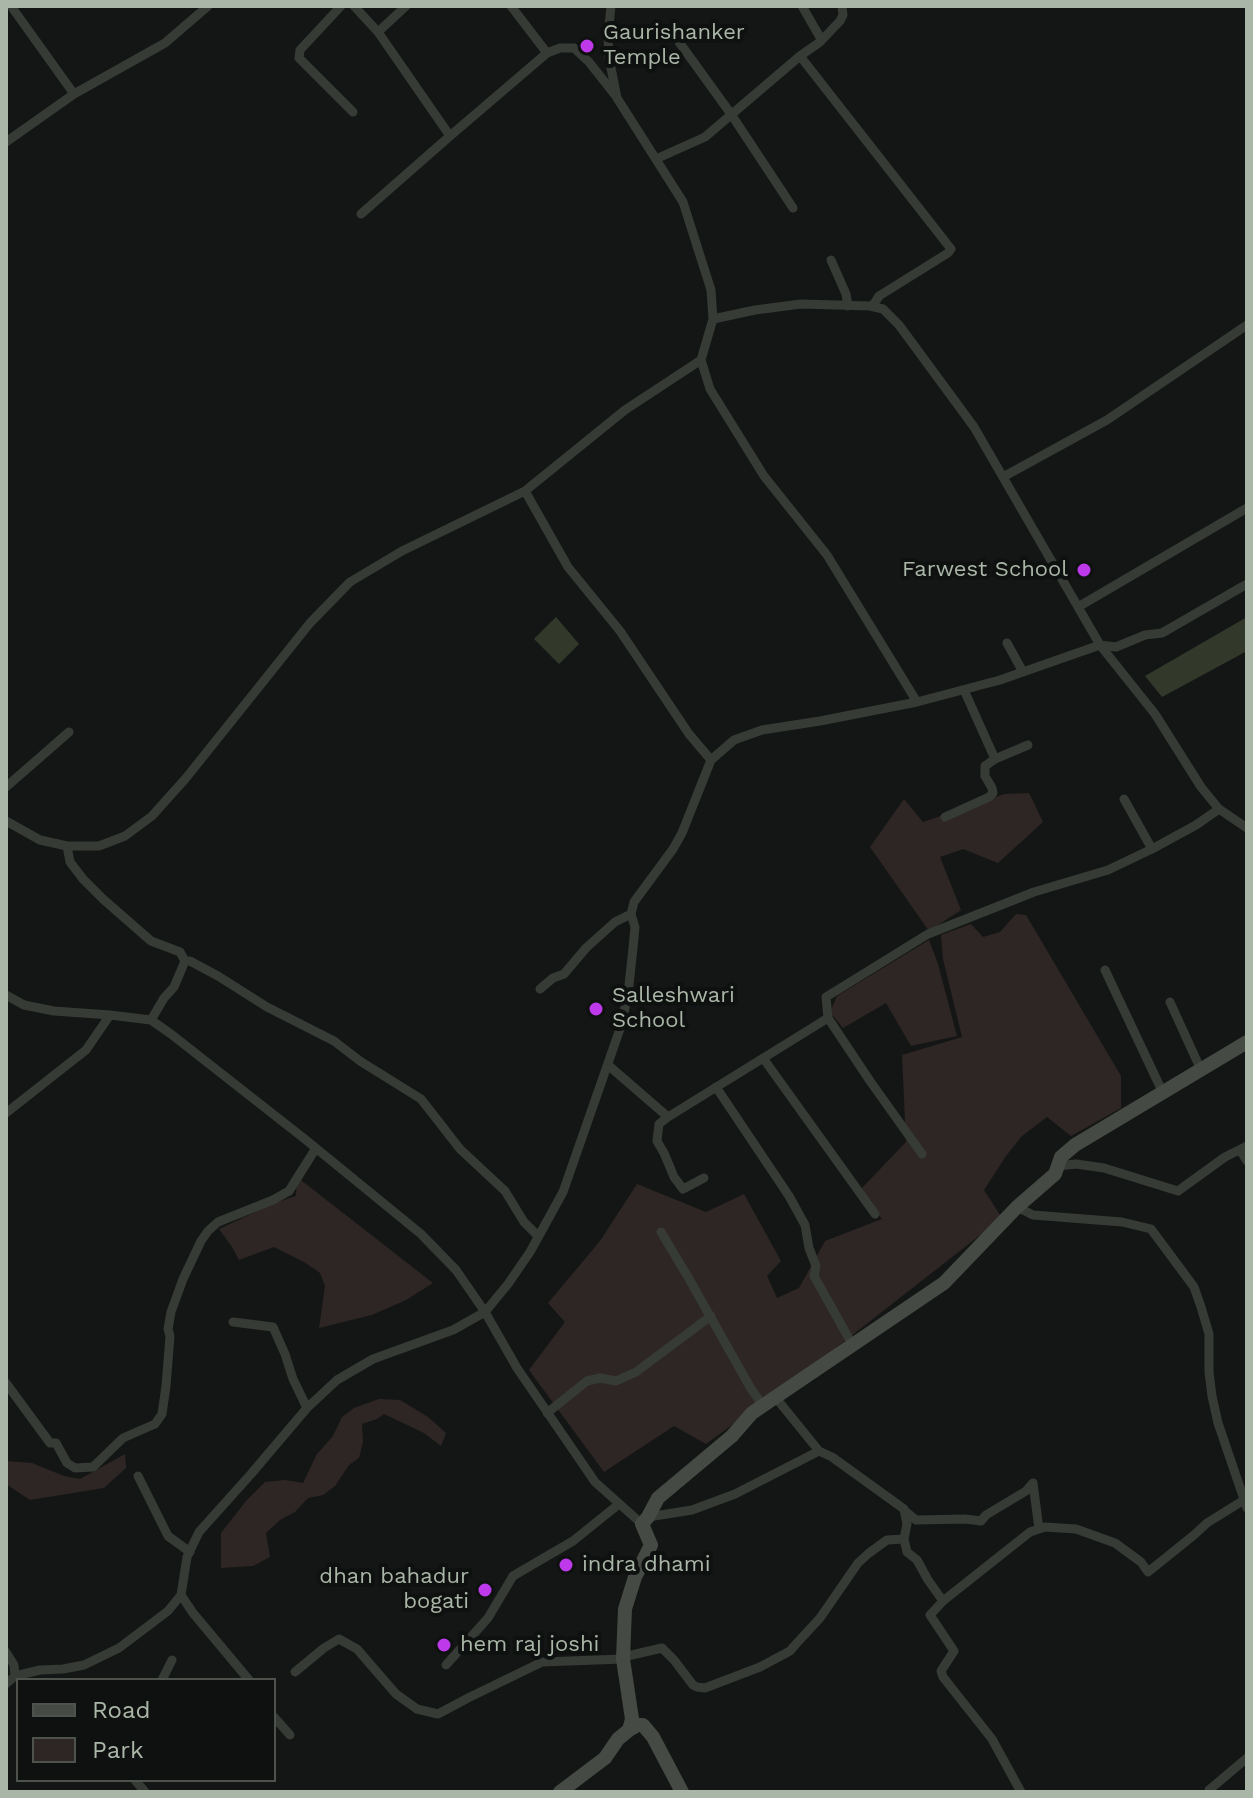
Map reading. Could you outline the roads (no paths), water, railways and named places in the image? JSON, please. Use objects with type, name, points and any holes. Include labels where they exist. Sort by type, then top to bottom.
[{"type":"street","points":[[11,6],[74,94]]},
{"type":"street","points":[[6,142],[74,94],[165,43],[208,6]]},
{"type":"street","points":[[341,6],[300,50],[299,58],[353,112]]},
{"type":"street","points":[[354,6],[378,32],[450,136]]},
{"type":"street","points":[[378,32],[406,6]]},
{"type":"street","points":[[511,6],[547,53]]},
{"type":"street","points":[[802,6],[821,39]]},
{"type":"street","points":[[656,159],[705,137],[820,42],[840,21],[842,6]]},
{"type":"street","points":[[609,7],[609,58],[617,98]]},
{"type":"street","points":[[679,42],[793,208]]},
{"type":"street","points":[[361,214],[547,53],[560,48],[574,48],[617,98],[683,202],[711,290],[713,319],[701,360],[710,389],[764,476],[827,555],[917,702]]},
{"type":"street","points":[[800,56],[951,249],[879,296],[870,306]]},
{"type":"street","points":[[831,260],[848,306]]},
{"type":"street","points":[[713,319],[801,304],[883,309],[899,325],[974,427],[1100,645],[1155,714],[1201,787],[1219,809],[1247,828]]},
{"type":"street","points":[[1003,477],[1107,420],[1247,325]]},
{"type":"street","points":[[6,821],[40,840],[67,846],[99,846],[125,836],[152,816],[219,739],[310,623],[350,582],[402,551],[525,491],[625,410],[701,360]]},
{"type":"street","points":[[525,491],[568,567],[620,631],[689,734],[711,760]]},
{"type":"street","points":[[1078,607],[1247,508]]},
{"type":"street","points":[[6,1684],[15,1676],[84,1665],[119,1648],[146,1629],[168,1611],[181,1595],[190,1552],[199,1532],[307,1408],[337,1380],[373,1359],[453,1330],[485,1312],[508,1284],[530,1252],[563,1192],[621,1026],[628,994],[635,927],[631,914],[634,902],[682,833],[711,760],[734,740],[762,730],[917,702],[1023,672],[1100,645],[1116,647],[1145,635],[1162,633],[1247,584]]},
{"type":"street","points":[[1007,643],[1023,672]]},
{"type":"street","points":[[964,690],[995,759]]},
{"type":"street","points":[[6,787],[69,732]]},
{"type":"street","points":[[945,817],[989,797],[993,793],[984,772],[985,766],[1028,745]]},
{"type":"street","points":[[1124,799],[1152,849]]},
{"type":"street","points":[[922,1154],[828,1018],[826,997],[928,934],[1034,892],[1108,870],[1196,825],[1219,809]]},
{"type":"street","points":[[67,846],[70,862],[103,899],[151,941],[180,952],[185,961]]},
{"type":"street","points":[[540,989],[553,978],[564,974],[615,922],[631,914]]},
{"type":"street","points":[[151,1020],[174,987],[185,961]]},
{"type":"street","points":[[185,961],[334,1041],[421,1099],[460,1149],[505,1191],[524,1222],[538,1236]]},
{"type":"street","points":[[1105,970],[1163,1093]]},
{"type":"street","points":[[6,995],[24,1005],[54,1011],[151,1020],[421,1234],[456,1270],[485,1312],[517,1368],[595,1482],[619,1504],[645,1521],[651,1545],[635,1577],[625,1609],[623,1658],[632,1719],[629,1730]]},
{"type":"street","points":[[1170,1002],[1201,1070]]},
{"type":"street","points":[[6,1113],[86,1050],[110,1015]]},
{"type":"street","points":[[704,1178],[683,1189],[657,1141],[659,1124],[828,1018]]},
{"type":"street","points":[[645,1521],[658,1498],[732,1436],[752,1413],[944,1283],[1017,1207],[1055,1174],[1061,1157],[1075,1145],[1247,1042]]},
{"type":"street","points":[[763,1058],[875,1214]]},
{"type":"street","points":[[608,1065],[668,1117]]},
{"type":"street","points":[[716,1087],[805,1225],[816,1266],[814,1276],[852,1344]]},
{"type":"street","points":[[6,1383],[50,1443],[56,1443],[67,1463],[75,1468],[93,1467],[123,1438],[155,1424],[162,1414],[166,1386],[171,1312],[201,1241],[218,1222],[289,1191],[316,1148]]},
{"type":"street","points":[[1058,1166],[1076,1164],[1104,1168],[1178,1191],[1225,1157],[1244,1148],[1247,1161]]},
{"type":"street","points":[[1017,1207],[1033,1215],[1122,1222],[1151,1229],[1194,1287],[1201,1307],[1209,1334],[1209,1372],[1218,1423],[1245,1504],[1207,1523],[1148,1572],[1141,1562],[1115,1543],[1076,1529],[1055,1526],[1030,1532],[943,1601],[930,1615],[954,1651],[941,1671],[943,1677],[992,1739],[1021,1792]]},
{"type":"street","points":[[661,1232],[750,1387],[770,1402],[819,1451],[832,1457],[916,1520],[981,1521],[1033,1483],[1039,1529]]},
{"type":"street","points":[[547,1413],[587,1381],[600,1378],[616,1381],[636,1372],[711,1316]]},
{"type":"street","points":[[233,1322],[273,1327],[307,1408]]},
{"type":"street","points":[[645,1521],[692,1510],[735,1494],[819,1451]]},
{"type":"street","points":[[1236,1476],[1247,1475]]},
{"type":"street","points":[[138,1476],[168,1536],[190,1552]]},
{"type":"street","points":[[446,1665],[488,1618],[513,1576],[573,1541],[619,1504]]},
{"type":"street","points":[[905,1511],[907,1552],[917,1560],[943,1601]]},
{"type":"street","points":[[295,1672],[339,1639],[357,1649],[396,1694],[417,1709],[438,1714],[542,1662],[623,1658],[662,1648],[693,1685],[705,1688],[760,1667],[790,1651],[820,1618],[858,1563],[887,1540],[904,1539]]},
{"type":"street","points":[[181,1595],[247,1678]]},
{"type":"street","points":[[6,1652],[14,1665],[15,1676]]},
{"type":"street","points":[[163,1678],[172,1660]]},
{"type":"street","points":[[276,1719],[290,1735]]},
{"type":"street","points":[[560,1792],[605,1758],[618,1739],[638,1725],[643,1725],[653,1737],[682,1792]]},
{"type":"street","points":[[1209,1790],[1247,1758]]},
{"type":"place","name":"Gaurishanker Temple","points":[[587,46]]},
{"type":"place","name":"Farwest School","points":[[1084,570]]},
{"type":"place","name":"Salleshwari School","points":[[596,1009]]},
{"type":"place","name":"indra dhami","points":[[566,1565]]},
{"type":"place","name":"dhan bahadur bogati","points":[[485,1590]]},
{"type":"place","name":"hem raj joshi","points":[[444,1645]]}]
